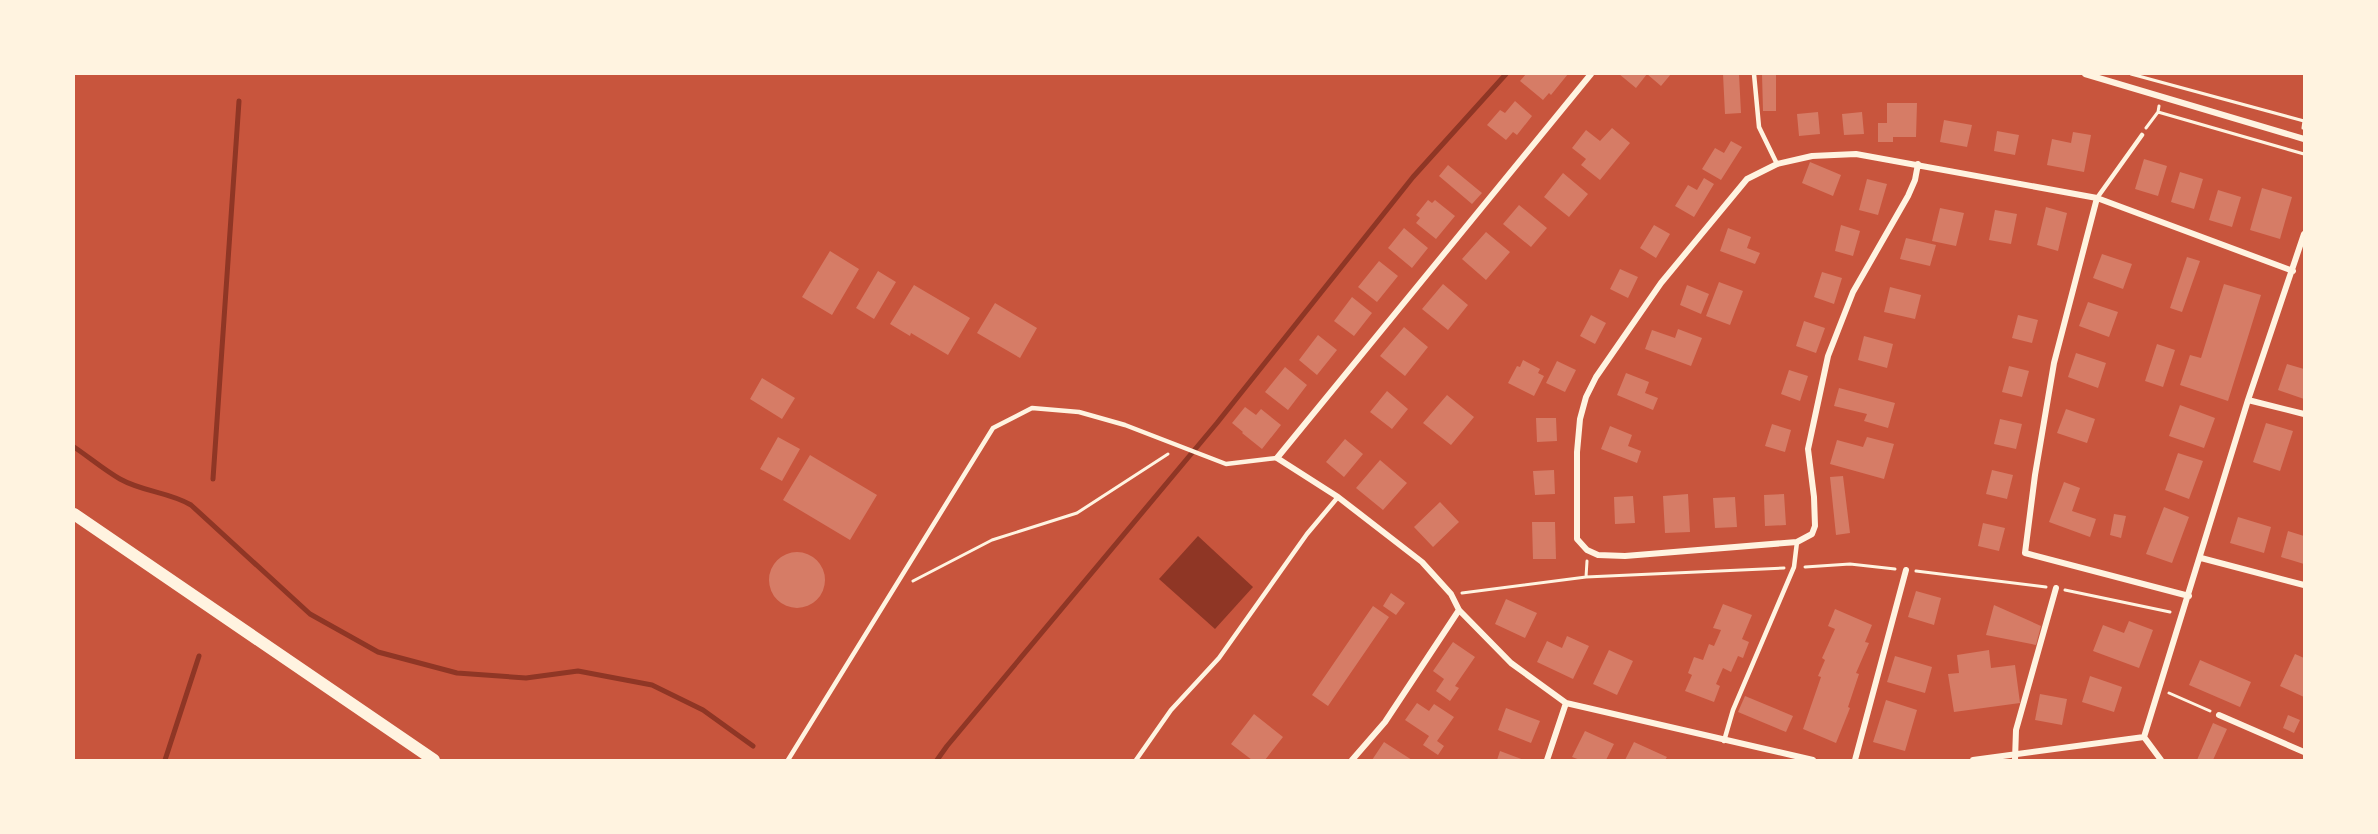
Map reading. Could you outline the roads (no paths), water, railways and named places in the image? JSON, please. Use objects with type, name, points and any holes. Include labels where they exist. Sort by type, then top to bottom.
[{"type":"main road","points":[[74,514],[434,760]]},
{"type":"street","points":[[1592,74],[1277,458],[1338,497],[1422,562],[1451,594],[1460,609],[1511,663],[1566,702],[1724,741],[1814,760]]},
{"type":"street","points":[[2085,74],[2304,139]]},
{"type":"street","points":[[1918,164],[1915,180],[1908,196],[1853,292],[1828,356],[1808,449],[1815,526],[1812,534],[1797,542],[1625,556],[1598,555],[1587,550],[1577,539],[1575,531],[1577,452],[1580,419],[1586,397],[1596,377],[1661,282],[1747,180],[1777,164],[1812,156],[1856,154],[1918,164],[2097,198],[2293,271]]},
{"type":"street","points":[[2097,198],[2054,363],[2035,475],[2025,553],[2189,596]]},
{"type":"street","points":[[2144,737],[2248,400],[2293,271],[2302,252],[2304,234]]},
{"type":"street","points":[[2248,400],[2304,414]]},
{"type":"street","points":[[2201,558],[2304,585]]},
{"type":"street","points":[[1855,760],[1906,570]]},
{"type":"street","points":[[2016,758],[2016,730],[2056,588]]},
{"type":"street","points":[[1352,760],[1385,722],[1460,609]]},
{"type":"street","points":[[1547,760],[1566,702]]},
{"type":"street","points":[[2219,715],[2304,752]]},
{"type":"street","points":[[1973,760],[2016,758],[2144,737]]},
{"type":"street","points":[[2144,737],[2161,760]]},
{"type":"lane","points":[[1754,74],[1760,127],[1777,164]]},
{"type":"lane","points":[[2097,198],[2142,135]]},
{"type":"lane","points":[[788,760],[993,428],[1032,408],[1079,412],[1125,425],[1226,464],[1277,458]]},
{"type":"lane","points":[[1136,760],[1172,710],[1219,658],[1307,534],[1338,497]]},
{"type":"lane","points":[[1724,741],[1732,710],[1794,567],[1797,542]]},
{"type":"waterway","points":[[937,760],[1217,423],[1413,177],[1506,74]]},
{"type":"waterway","points":[[213,479],[239,101]]},
{"type":"waterway","points":[[74,447],[120,479],[191,505],[310,614],[378,652],[457,673],[526,678],[578,671],[652,685],[703,710],[753,746]]},
{"type":"waterway","points":[[165,760],[199,656]]}]
